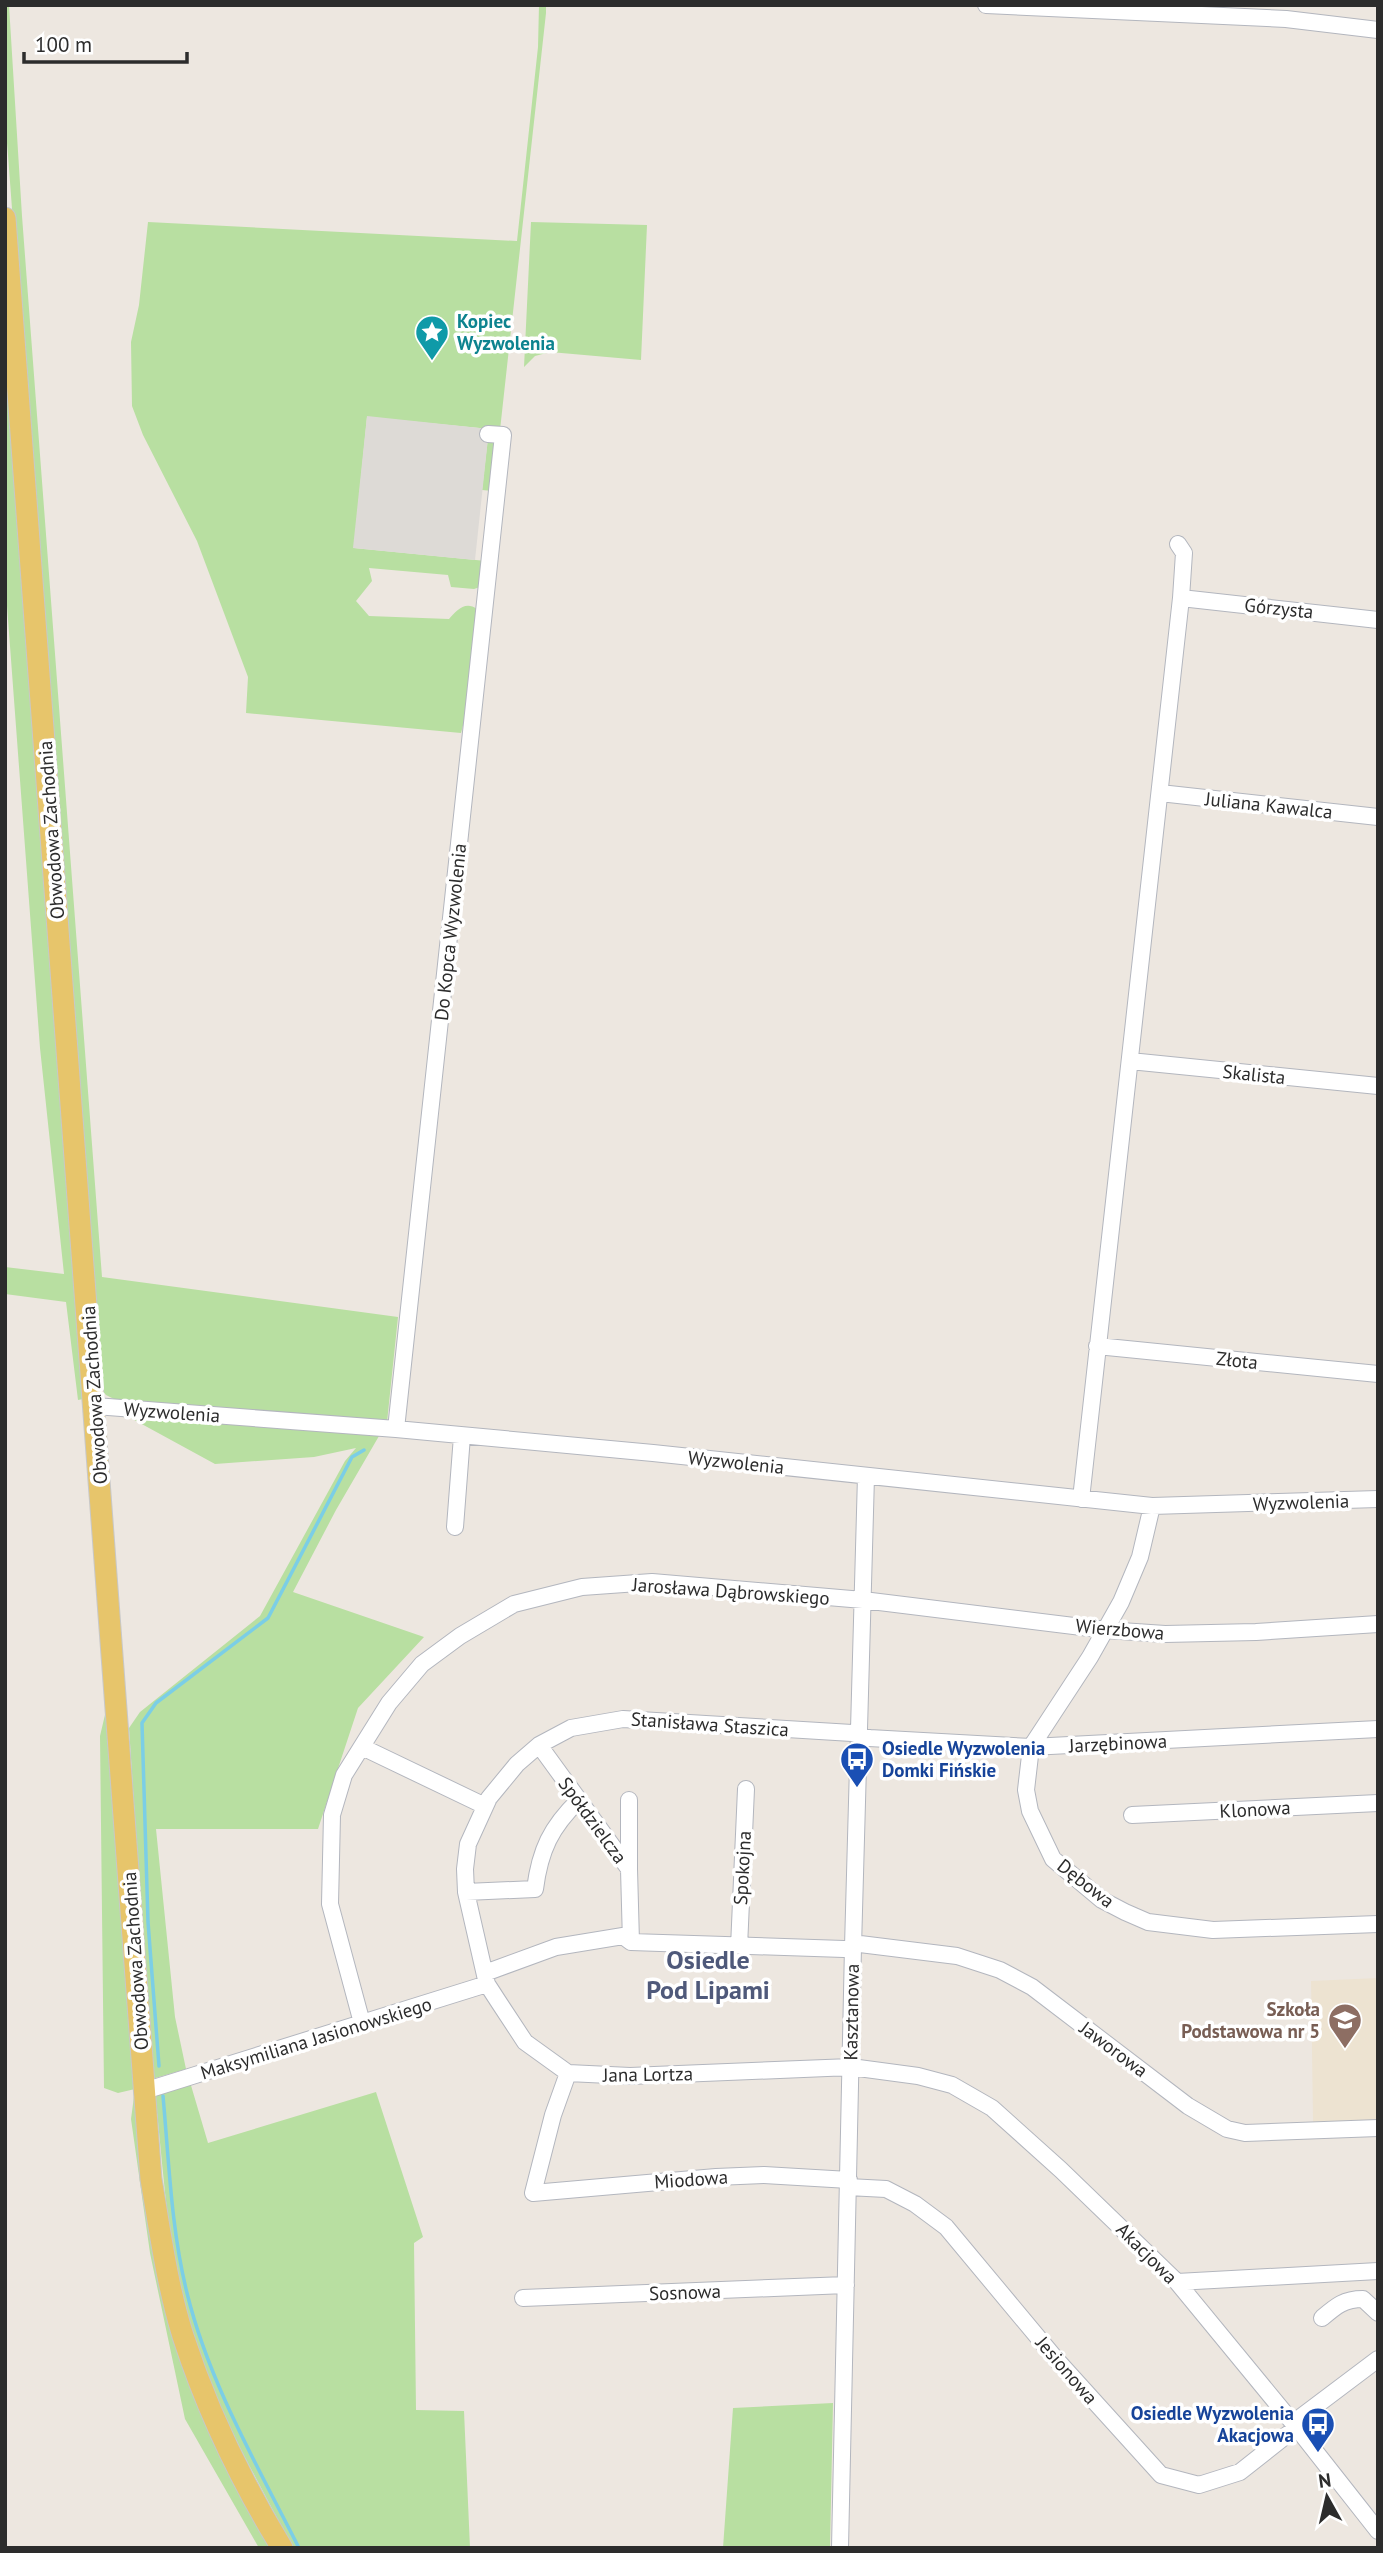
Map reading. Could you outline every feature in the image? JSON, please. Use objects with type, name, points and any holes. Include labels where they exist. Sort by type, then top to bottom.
[{"type":"main road","name":"Obwodowa Zachodnia","points":[[5,218],[151,2179],[168,2276],[182,2334],[208,2407],[256,2504],[282,2548]]},
{"type":"street","points":[[986,5],[1286,19],[1378,30]]},
{"type":"street","name":"Do Kopca Wyzwolenia","points":[[397,1429],[496,434]]},
{"type":"street","points":[[1081,1499],[1181,598],[1184,553],[1178,544]]},
{"type":"street","name":"Górzysta","points":[[1181,598],[1378,620]]},
{"type":"street","name":"Juliana Kawalca","points":[[1160,793],[1378,817]]},
{"type":"street","name":"Skalista","points":[[1130,1061],[1378,1086]]},
{"type":"street","name":"Złota","points":[[1097,1346],[1378,1374]]},
{"type":"street","name":"Wyzwolenia","points":[[95,1406],[397,1429],[1152,1506],[1378,1499]]},
{"type":"street","points":[[455,1527],[463,1436]]},
{"type":"street","name":"Kasztanowa","points":[[840,2548],[866,1476]]},
{"type":"street","name":"Dębowa","points":[[1152,1506],[1140,1557],[1121,1602],[1031,1747],[1026,1790],[1030,1811],[1053,1859],[1102,1899],[1148,1922],[1213,1930],[1378,1924]]},
{"type":"street","name":"Jarosława Dąbrowskiego","points":[[362,2023],[330,1903],[332,1815],[344,1775],[389,1703],[422,1664],[460,1636],[514,1604],[582,1587],[652,1582],[863,1600]]},
{"type":"street","name":"Wierzbowa","points":[[863,1600],[1105,1630],[1166,1634],[1256,1632],[1378,1624]]},
{"type":"street","name":"Stanisława Staszica","points":[[486,1978],[466,1892],[468,1844],[489,1798],[517,1764],[539,1745],[571,1728],[623,1718],[859,1735]]},
{"type":"street","name":"Jarzębinowa","points":[[859,1735],[869,1738],[1031,1747],[1378,1729]]},
{"type":"street","name":"Spółdzielcza","points":[[539,1745],[629,1869],[631,1942]]},
{"type":"street","points":[[362,1747],[485,1806]]},
{"type":"street","name":"Spokojna","points":[[739,1947],[746,1789]]},
{"type":"street","points":[[466,1892],[535,1889],[538,1862],[548,1839],[560,1818],[579,1800]]},
{"type":"street","points":[[629,1800],[629,1869]]},
{"type":"street","name":"Klonowa","points":[[1132,1815],[1378,1803]]},
{"type":"street","points":[[568,2073],[525,2042],[486,1978],[556,1947],[623,1936],[631,1942],[739,1947],[853,1947]]},
{"type":"street","name":"Jaworowa","points":[[853,1947],[860,1944],[957,1956],[1000,1970],[1032,1987],[1188,2106],[1227,2129],[1245,2133],[1378,2128]]},
{"type":"street","name":"Maksymiliana Jasionowskiego","points":[[144,2091],[362,2023],[486,1978]]},
{"type":"street","name":"Jana Lortza","points":[[568,2073],[630,2076],[850,2067]]},
{"type":"street","name":"Akacjowa","points":[[850,2067],[918,2076],[952,2085],[992,2108],[1061,2170],[1177,2283],[1377,2526]]},
{"type":"street","name":"Miodowa","points":[[568,2073],[551,2122],[533,2193],[764,2175],[848,2184]]},
{"type":"street","name":"Jesionowa","points":[[848,2184],[886,2189],[915,2204],[946,2227],[1056,2359],[1161,2475],[1199,2485],[1240,2472],[1378,2358]]},
{"type":"street","points":[[1177,2283],[1378,2271]]},
{"type":"street","name":"Sosnowa","points":[[523,2298],[846,2285]]},
{"type":"street","points":[[1322,2318],[1339,2303],[1354,2299],[1363,2299],[1378,2313]]},
{"type":"shaded area","points":[[367,416],[489,429],[475,560],[353,548]]},
{"type":"shaded area","name":"Szkoła Podstawowa nr 5","points":[[1378,1978],[1378,2120],[1313,2123],[1311,1981]]},
{"type":"green space","points":[[5,5],[9,5],[22,216],[102,1277],[398,1317],[387,1422],[114,1399],[100,1388],[5,119]]},
{"type":"green space","points":[[539,5],[546,5],[546,13],[500,430],[367,417],[354,548],[486,561],[480,587],[474,589],[451,587],[448,575],[369,568],[372,581],[356,601],[369,616],[449,619],[465,606],[477,609],[469,703],[461,733],[246,713],[248,677],[197,541],[143,435],[132,406],[131,342],[139,305],[148,222],[517,241],[538,47]]},
{"type":"green space","points":[[531,222],[647,225],[641,360],[550,352],[535,356],[524,367]]},
{"type":"green space","points":[[5,296],[83,1399],[78,1400],[66,1302],[5,1294],[5,1267],[64,1274],[40,1048],[5,579]]},
{"type":"green space","points":[[488,437],[498,438],[493,491],[482,490]]},
{"type":"green space","points":[[127,1416],[379,1436],[293,1592],[424,1637],[358,1708],[318,1829],[156,1829],[175,2017],[186,2069],[152,2079],[129,1728],[140,1712],[260,1616],[345,1461],[356,1448],[314,1457],[215,1464]]},
{"type":"green space","points":[[108,1702],[135,2088],[183,2364],[273,2548],[259,2548],[185,2419],[150,2253],[131,2119],[135,2089],[118,2093],[104,2088],[100,1736]]},
{"type":"green space","points":[[190,2082],[208,2143],[376,2092],[423,2237],[414,2243],[416,2410],[464,2411],[470,2548],[293,2548],[245,2458],[216,2396],[192,2333],[177,2275],[155,2094]]},
{"type":"green space","points":[[833,2403],[830,2548],[723,2548],[733,2408]]},
{"type":"waterway","points":[[159,2066],[148,1922],[142,1723],[156,1703],[268,1618],[352,1457],[364,1450]]},
{"type":"waterway","points":[[163,2096],[177,2244],[196,2326],[235,2423],[299,2548]]},
{"type":"place","name":"Kopiec Wyzwolenia","points":[[432,362]]},
{"type":"place","name":"Osiedle Wyzwolenia Domki Fińskie","points":[[857,1789]]},
{"type":"place","name":"Szkoła Podstawowa nr 5","points":[[1345,2050]]},
{"type":"place","name":"Osiedle Wyzwolenia Akacjowa","points":[[1318,2454]]},
{"type":"district","name":"Osiedle Pod Lipami","points":[[708,1974]]}]
